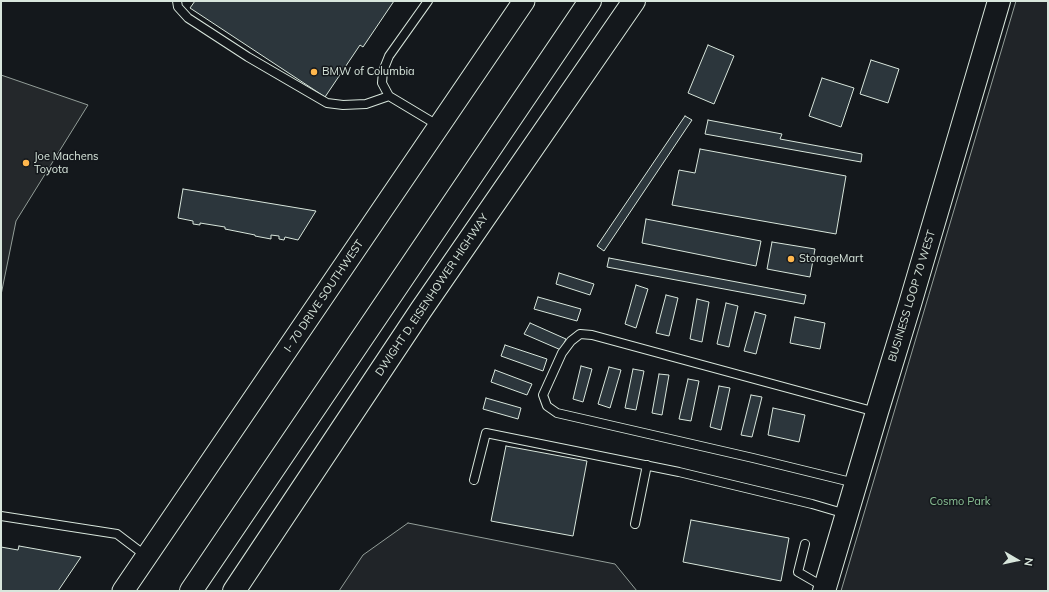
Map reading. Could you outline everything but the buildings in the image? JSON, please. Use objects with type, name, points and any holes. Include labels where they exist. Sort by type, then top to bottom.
[{"type":"main road","points":[[191,591],[590,1]]},
{"type":"main road","name":"DWIGHT D. EISENHOWER HIGHWAY","points":[[234,591],[421,310],[634,1]]},
{"type":"main road","name":"BUSINESS LOOP 70 WEST","points":[[825,589],[877,412],[913,297],[999,1]]},
{"type":"street","name":"I- 70 DRIVE SOUTHWEST","points":[[123,591],[524,1]]},
{"type":"lane","points":[[177,1],[178,7],[188,18],[248,58],[327,103],[343,105],[366,104],[389,96]]},
{"type":"lane","points":[[428,1],[389,56],[383,71],[382,83],[389,96],[439,126]]},
{"type":"lane","points":[[856,483],[746,456],[557,413],[547,406],[543,395],[562,353],[580,334],[592,335],[877,412]]},
{"type":"lane","points":[[474,480],[486,433],[647,465],[812,504],[847,514]]},
{"type":"lane","points":[[635,524],[647,465]]},
{"type":"lane","points":[[1,516],[117,534],[147,557]]},
{"type":"lane","points":[[805,544],[798,572],[825,589]]},
{"type":"green space","name":"Cosmo Park","points":[[1016,1],[1048,1],[1048,591],[841,591]]},
{"type":"green space","points":[[408,523],[615,564],[637,591],[339,591],[363,555]]},
{"type":"shaded area","name":"Joe Machens Toyota","points":[[1,75],[88,105],[16,221],[1,295]]},
{"type":"place","name":"BMW of Columbia","points":[[314,72]]},
{"type":"place","name":"Joe Machens Toyota","points":[[26,163]]},
{"type":"place","name":"StorageMart","points":[[791,259]]}]
